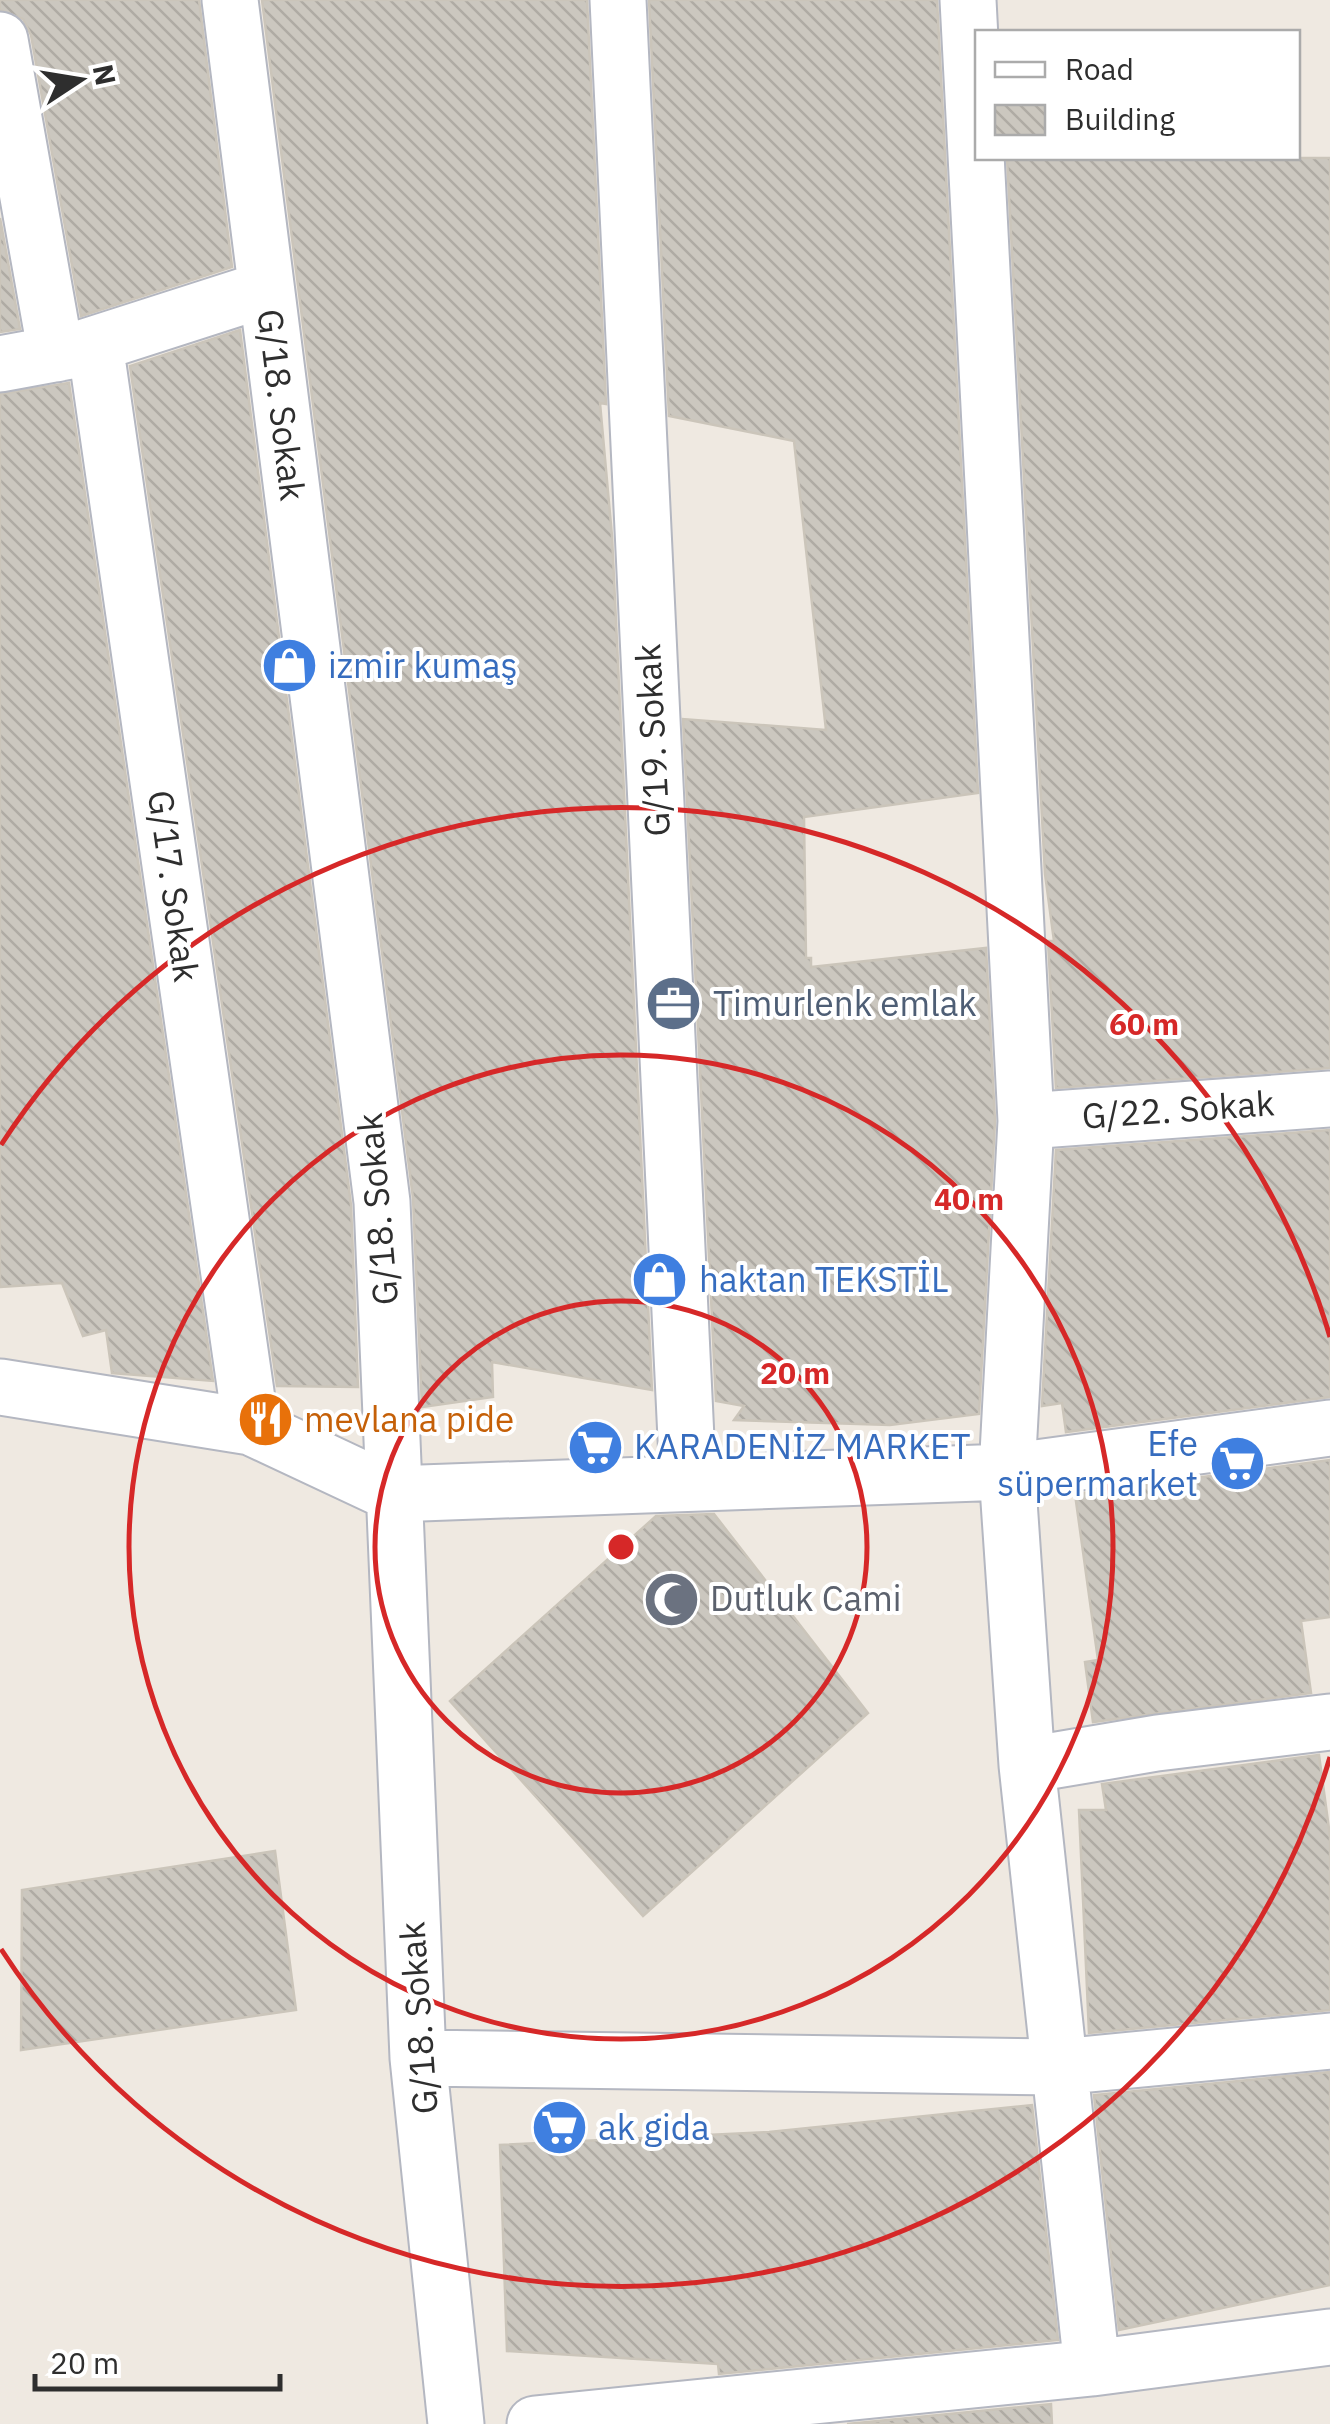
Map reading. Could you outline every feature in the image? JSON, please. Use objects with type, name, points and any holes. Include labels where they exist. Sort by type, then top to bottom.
[{"type":"street","name":"G/18. Sokak","points":[[230,0],[382,1202],[418,2058],[456,2424]]},
{"type":"street","name":"G/19. Sokak","points":[[618,0],[688,1480]]},
{"type":"street","points":[[968,0],[975,135]]},
{"type":"street","name":"G/17. Sokak","points":[[0,40],[76,349],[251,1428]]},
{"type":"street","points":[[976,160],[1026,1121],[1007,1472],[1027,1765],[1092,2368]]},
{"type":"street","points":[[0,364],[76,349],[266,289]]},
{"type":"street","name":"G/22. Sokak","points":[[1026,1121],[1330,1099]]},
{"type":"street","points":[[0,1387],[251,1428],[394,1494],[688,1480],[1007,1472],[1330,1428]]},
{"type":"street","points":[[1027,1765],[1156,1743],[1330,1722]]},
{"type":"street","points":[[418,2058],[1059,2066],[1330,2041]]},
{"type":"street","points":[[535,2424],[1092,2368],[1330,2338]]},
{"type":"building","points":[[0,0],[199,0],[232,267],[81,316],[31,35],[23,19],[0,10]]},
{"type":"building","points":[[262,0],[587,0],[606,404],[600,403],[612,536],[652,1390],[492,1362],[493,1397],[422,1407],[413,1198]]},
{"type":"building","points":[[649,0],[937,0],[978,793],[804,817],[806,958],[811,958],[811,967],[986,948],[995,1121],[979,1414],[890,1425],[734,1420],[744,1406],[716,1401],[683,719],[826,730],[794,441],[669,416]]},
{"type":"building","points":[[1330,158],[1330,1068],[1056,1088],[1048,941],[1054,941],[1045,874],[1007,160]]},
{"type":"building","points":[[0,218],[20,329],[0,332]]},
{"type":"building","points":[[240,330],[351,1205],[358,1387],[277,1386],[130,366]]},
{"type":"building","points":[[69,383],[213,1381],[112,1373],[106,1330],[83,1336],[62,1283],[0,1287],[0,394]]},
{"type":"building","points":[[1330,1130],[1330,1397],[1066,1432],[1062,1403],[1042,1406],[1056,1150]]},
{"type":"building","points":[[1330,1460],[1330,1617],[1301,1621],[1311,1693],[1093,1722],[1085,1662],[1098,1660],[1075,1494]]},
{"type":"building","name":"Dutluk Cami","points":[[714,1514],[868,1713],[643,1916],[450,1701],[656,1516]]},
{"type":"building","points":[[1319,1755],[1330,1836],[1330,2010],[1089,2033],[1079,1810],[1106,1810],[1102,1784]]},
{"type":"building","points":[[275,1851],[296,2010],[21,2050],[22,1890]]},
{"type":"building","points":[[1330,2072],[1330,2285],[1119,2330],[1094,2095]]},
{"type":"building","points":[[1032,2105],[1058,2340],[719,2374],[718,2364],[507,2351],[500,2145],[769,2132]]},
{"type":"building","points":[[1051,2404],[1052,2424],[847,2424]]},
{"type":"place","name":"izmir kumaş","points":[[289,666]]},
{"type":"place","name":"Timurlenk emlak","points":[[674,1004]]},
{"type":"place","name":"haktan TEKSTİL","points":[[660,1280]]},
{"type":"place","name":"mevlana pide","points":[[265,1420]]},
{"type":"place","name":"KARADENİZ MARKET","points":[[595,1447]]},
{"type":"place","name":"Efe süpermarket","points":[[1237,1464]]},
{"type":"place","name":"Dutluk Cami","points":[[671,1599]]},
{"type":"place","name":"ak gida","points":[[559,2128]]}]
